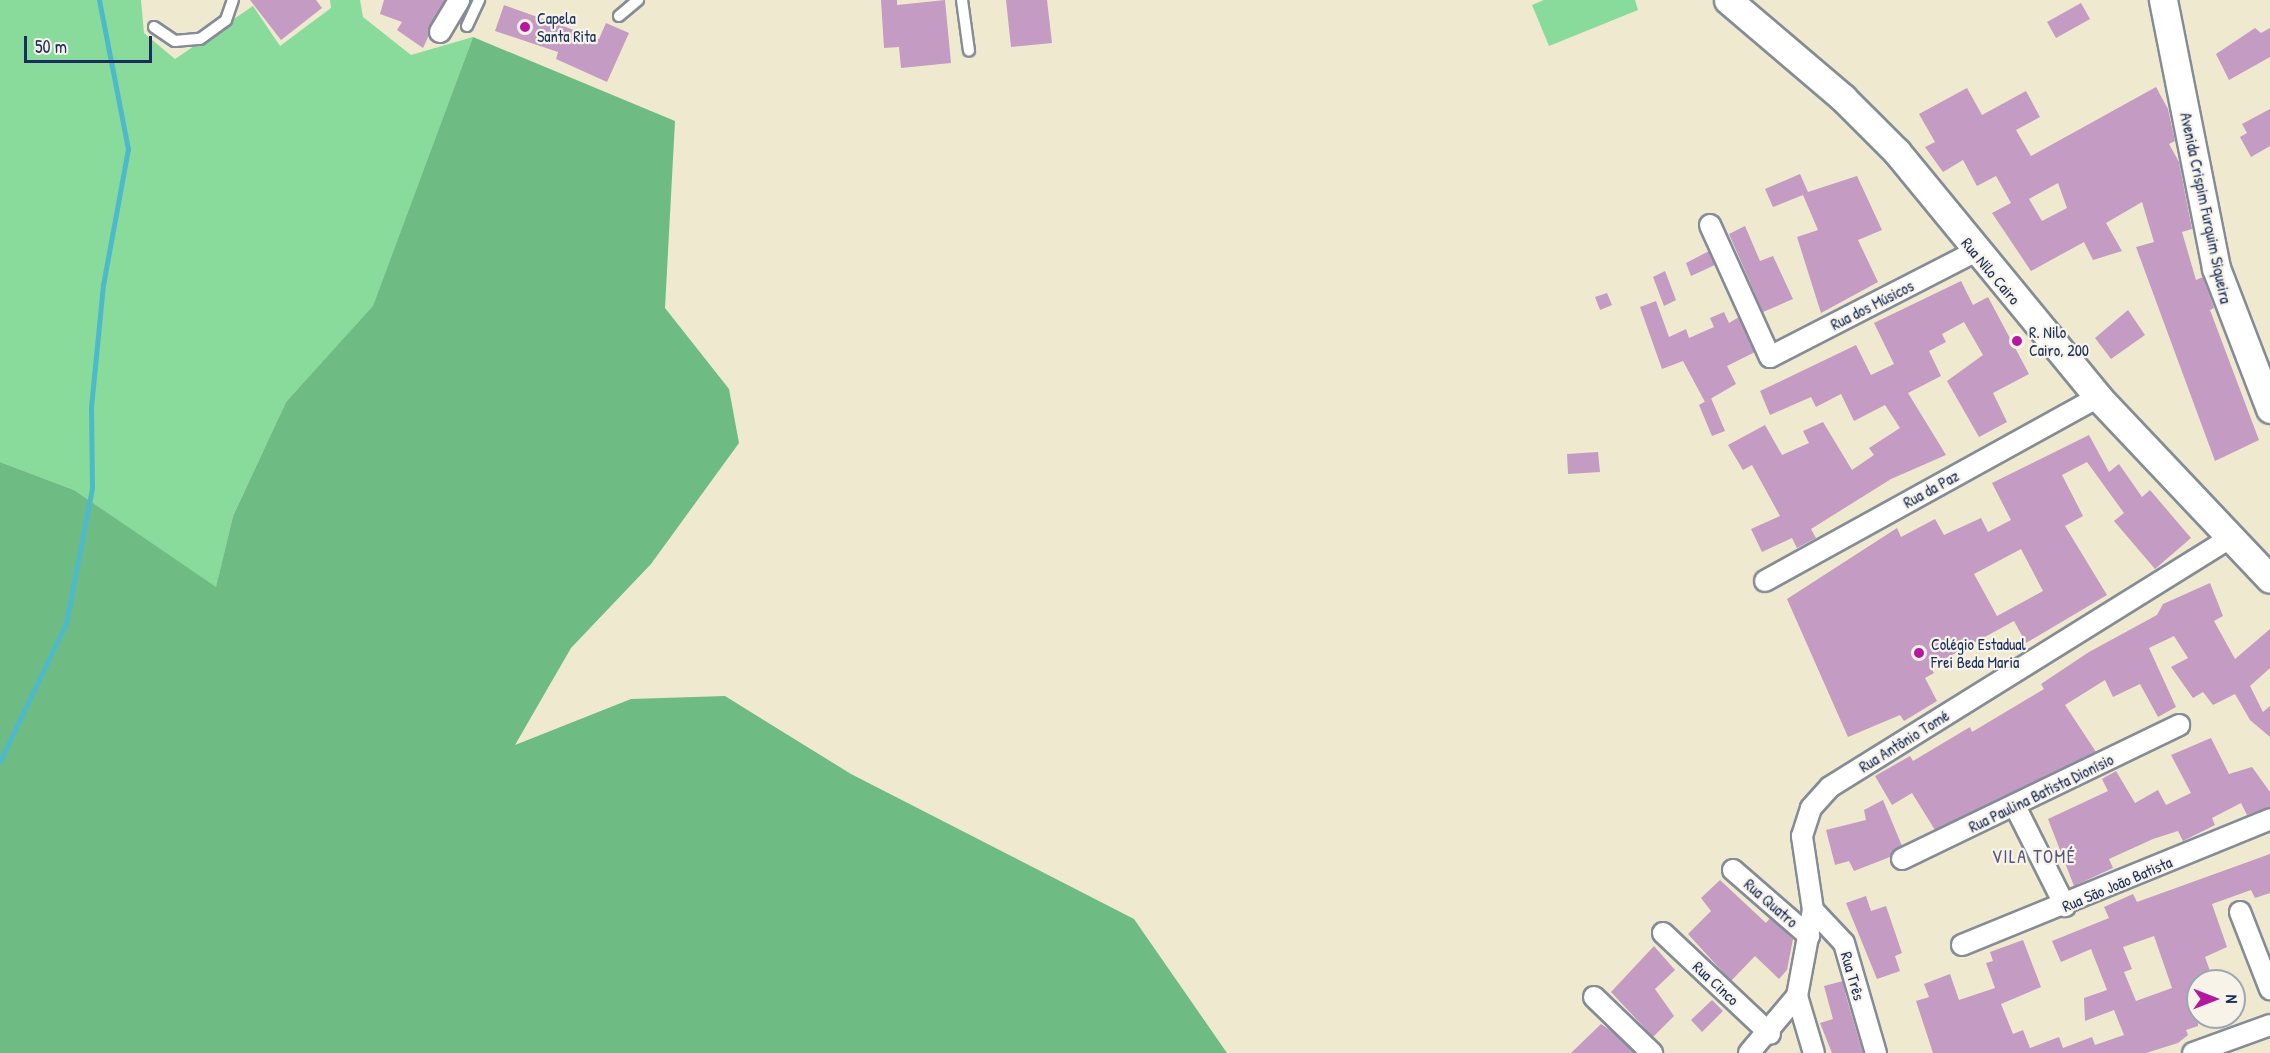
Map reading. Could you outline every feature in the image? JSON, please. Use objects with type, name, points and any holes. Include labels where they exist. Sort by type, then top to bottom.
[{"type":"street","points":[[440,32],[459,0]]},
{"type":"street","name":"Rua Nilo Cairo","points":[[1728,0],[1843,98],[1897,152],[1974,252],[2098,397],[2228,539],[2270,579]]},
{"type":"street","name":"Avenida Crispim Furquim Siqueira","points":[[2163,0],[2216,268],[2270,409]]},
{"type":"street","name":"Rua dos Músicos","points":[[1710,225],[1770,357],[1974,252]]},
{"type":"street","name":"Rua da Paz","points":[[1765,581],[2098,397]]},
{"type":"street","name":"Rua Antônio Tomé","points":[[1749,1053],[1770,1034],[1797,996],[1813,910],[1802,836],[1811,808],[1830,787],[2228,539]]},
{"type":"street","name":"Rua Paulina Batista Dionísio","points":[[1902,859],[2179,725]]},
{"type":"street","points":[[2015,806],[2065,906]]},
{"type":"street","name":"Rua São João Batista","points":[[1962,945],[2065,906],[2270,819]]},
{"type":"street","name":"Rua Quatro","points":[[1733,870],[1809,936]]},
{"type":"street","name":"Rua Três","points":[[1813,910],[1844,943],[1876,1053]]},
{"type":"street","points":[[2240,912],[2270,989]]},
{"type":"street","name":"Rua Cinco","points":[[1663,933],[1770,1034]]},
{"type":"street","points":[[1797,996],[1814,1053]]},
{"type":"street","points":[[1594,997],[1652,1053]]},
{"type":"street","points":[[2193,1053],[2270,1025]]},
{"type":"lane","points":[[154,27],[175,41],[200,39],[226,20],[233,0]]},
{"type":"lane","points":[[467,26],[479,0]]},
{"type":"lane","points":[[619,16],[638,0]]},
{"type":"lane","points":[[962,0],[969,51]]},
{"type":"green space","points":[[0,0],[141,0],[144,33],[175,59],[253,6],[280,46],[331,8],[330,0],[360,0],[363,17],[411,55],[473,37],[373,307],[286,402],[233,516],[216,588],[74,490],[0,462]]},
{"type":"green space","points":[[1544,0],[1635,0],[1638,10],[1549,46],[1532,5]]},
{"type":"green space","points":[[473,37],[675,121],[665,308],[729,389],[739,443],[651,564],[571,648],[515,745],[631,699],[725,696],[851,774],[1134,919],[1227,1053],[0,1053],[0,462],[74,490],[216,587],[233,516],[286,402],[373,306]]},
{"type":"building","points":[[250,0],[316,0],[322,8],[281,40]]},
{"type":"building","points":[[384,0],[445,0],[423,48],[397,30],[402,22],[380,14]]},
{"type":"building","points":[[881,0],[897,0],[897,5],[945,0],[951,63],[901,68],[899,47],[884,48]]},
{"type":"building","points":[[1006,0],[1047,0],[1052,43],[1011,47]]},
{"type":"building","points":[[2081,3],[2090,19],[2056,38],[2047,22]]},
{"type":"building","points":[[504,5],[599,39],[606,23],[629,33],[607,82],[556,59],[558,52],[495,31]]},
{"type":"building","points":[[2255,28],[2261,33],[2270,28],[2270,57],[2229,80],[2216,54]]},
{"type":"building","points":[[2156,87],[2168,109],[2175,141],[2169,144],[2179,162],[2192,229],[2182,232],[2196,280],[2203,277],[2214,308],[2210,310],[2259,440],[2215,461],[2136,247],[2154,242],[2142,202],[2106,223],[2122,251],[2093,260],[2084,242],[2031,271],[1992,213],[2011,203],[1996,176],[1977,186],[1963,160],[1943,172],[1925,147],[1935,142],[1919,114],[1967,88],[1982,115],[2026,91],[2040,117],[2016,130],[2031,156]],"holes":[[[2058,183],[2067,208],[2042,221],[2029,199]]]},
{"type":"building","points":[[2270,109],[2270,146],[2251,157],[2240,137],[2247,133],[2242,124]]},
{"type":"building","points":[[1800,174],[1808,192],[1857,176],[1882,230],[1858,240],[1878,282],[1821,313],[1797,237],[1818,230],[1803,195],[1773,207],[1765,189]]},
{"type":"building","points":[[1745,226],[1760,261],[1773,256],[1793,299],[1763,312],[1729,234]]},
{"type":"building","points":[[1709,251],[1715,265],[1691,276],[1686,263]]},
{"type":"building","points":[[1665,271],[1676,300],[1664,306],[1653,277]]},
{"type":"building","points":[[1961,281],[1973,305],[1988,297],[2029,374],[1993,393],[2007,422],[1979,437],[1947,381],[1983,355],[1964,322],[1942,334],[1946,342],[1929,351],[1941,376],[1908,393],[1946,455],[1891,479],[1811,529],[1816,538],[1797,548],[1792,538],[1762,552],[1751,529],[1780,516],[1752,465],[1743,470],[1728,445],[1765,425],[1782,455],[1809,443],[1803,431],[1823,422],[1852,470],[1874,455],[1869,448],[1900,428],[1885,405],[1854,421],[1841,394],[1816,407],[1811,397],[1770,415],[1760,391],[1856,345],[1871,375],[1894,364],[1874,323]]},
{"type":"building","points":[[1607,293],[1612,305],[1600,310],[1595,297]]},
{"type":"building","points":[[1656,301],[1669,337],[1686,329],[1689,338],[1714,327],[1710,318],[1724,312],[1729,323],[1739,317],[1755,352],[1727,366],[1736,384],[1705,402],[1683,361],[1662,369],[1640,307]]},
{"type":"building","points":[[2128,310],[2145,335],[2111,359],[2095,338]]},
{"type":"building","points":[[1711,398],[1725,431],[1712,436],[1699,405]]},
{"type":"building","points":[[2089,435],[2109,472],[2119,464],[2142,497],[2150,490],[2191,538],[2155,569],[2114,521],[2124,513],[2087,462],[2062,475],[2083,516],[2065,526],[2107,595],[2026,643],[2014,621],[1930,667],[1934,673],[1925,678],[1937,701],[1904,721],[1900,715],[1848,737],[1787,599],[1897,528],[1901,537],[1935,519],[1944,535],[1981,518],[1988,532],[2011,520],[1992,483]],"holes":[[[2021,549],[2043,591],[1997,616],[1974,574]]]},
{"type":"building","points":[[1598,452],[1600,472],[1568,474],[1567,454]]},
{"type":"building","points":[[2210,583],[2223,616],[2214,621],[2235,659],[2270,629],[2270,668],[2250,686],[2263,712],[2270,706],[2270,737],[2250,720],[2235,694],[2213,705],[2203,692],[2193,698],[2171,667],[2188,658],[2174,636],[2149,648],[2176,707],[2158,717],[2140,684],[2113,697],[2105,680],[2065,705],[2096,752],[1935,830],[1912,793],[1892,805],[1875,776],[1910,756],[1913,761],[1970,727],[1972,732],[2044,689],[2041,684],[2089,652],[2157,615],[2163,604]]},
{"type":"building","points":[[2211,738],[2229,774],[2252,767],[2270,792],[2270,807],[2247,815],[2241,803],[2212,818],[2215,825],[2183,841],[2178,831],[2153,839],[2109,859],[2113,868],[2074,886],[2048,819],[2108,791],[2102,779],[2116,771],[2135,803],[2158,790],[2166,805],[2191,793],[2171,755]]},
{"type":"building","points":[[1883,800],[1902,846],[1890,857],[1854,871],[1849,861],[1835,865],[1826,830],[1866,820],[1864,810]]},
{"type":"building","points":[[2270,854],[2270,893],[2255,898],[2251,890],[2212,904],[2227,947],[2205,957],[2209,969],[2186,969],[2186,1029],[2189,1029],[2186,1030],[2188,1035],[2178,1043],[2146,1053],[1933,1053],[1916,1001],[1929,997],[1924,984],[1950,974],[1959,1000],[1995,988],[1986,963],[1993,961],[1990,952],[2023,940],[2041,987],[2001,1004],[2013,1034],[2023,1030],[2030,1048],[2059,1037],[2063,1048],[2092,1037],[2095,1045],[2124,1035],[2114,1010],[2085,1021],[2084,998],[2107,990],[2091,949],[2061,962],[2052,941],[2109,918],[2104,907],[2133,894],[2137,902]],"holes":[[[2154,936],[2172,988],[2136,1001],[2124,972],[2132,969],[2123,947]]]},
{"type":"building","points":[[1720,880],[1766,923],[1770,918],[1793,939],[1787,970],[1779,979],[1755,956],[1731,981],[1688,934],[1711,911],[1701,898]]},
{"type":"building","points":[[1866,896],[1871,911],[1886,906],[1902,953],[1895,956],[1900,971],[1877,979],[1846,903]]},
{"type":"building","points":[[1654,946],[1675,970],[1655,989],[1674,1016],[1653,1037],[1611,992]]},
{"type":"building","points":[[1843,981],[1863,1053],[1832,1053],[1820,1023],[1833,1019],[1824,986]]},
{"type":"building","points":[[1712,1000],[1723,1011],[1702,1032],[1691,1020]]},
{"type":"building","points":[[1601,1024],[1613,1032],[1635,1053],[1571,1053]]},
{"type":"waterway","points":[[0,761],[66,623],[92,488],[91,407],[103,285],[128,149],[99,0]]},
{"type":"place","name":"Capela Santa Rita","points":[[525,27]]},
{"type":"place","name":"R. Nilo Cairo, 200","points":[[2017,341]]},
{"type":"place","name":"Colégio Estadual Frei Beda Maria","points":[[1919,653]]},
{"type":"district","name":"VILA TOMÉ","points":[[2034,857]]}]
